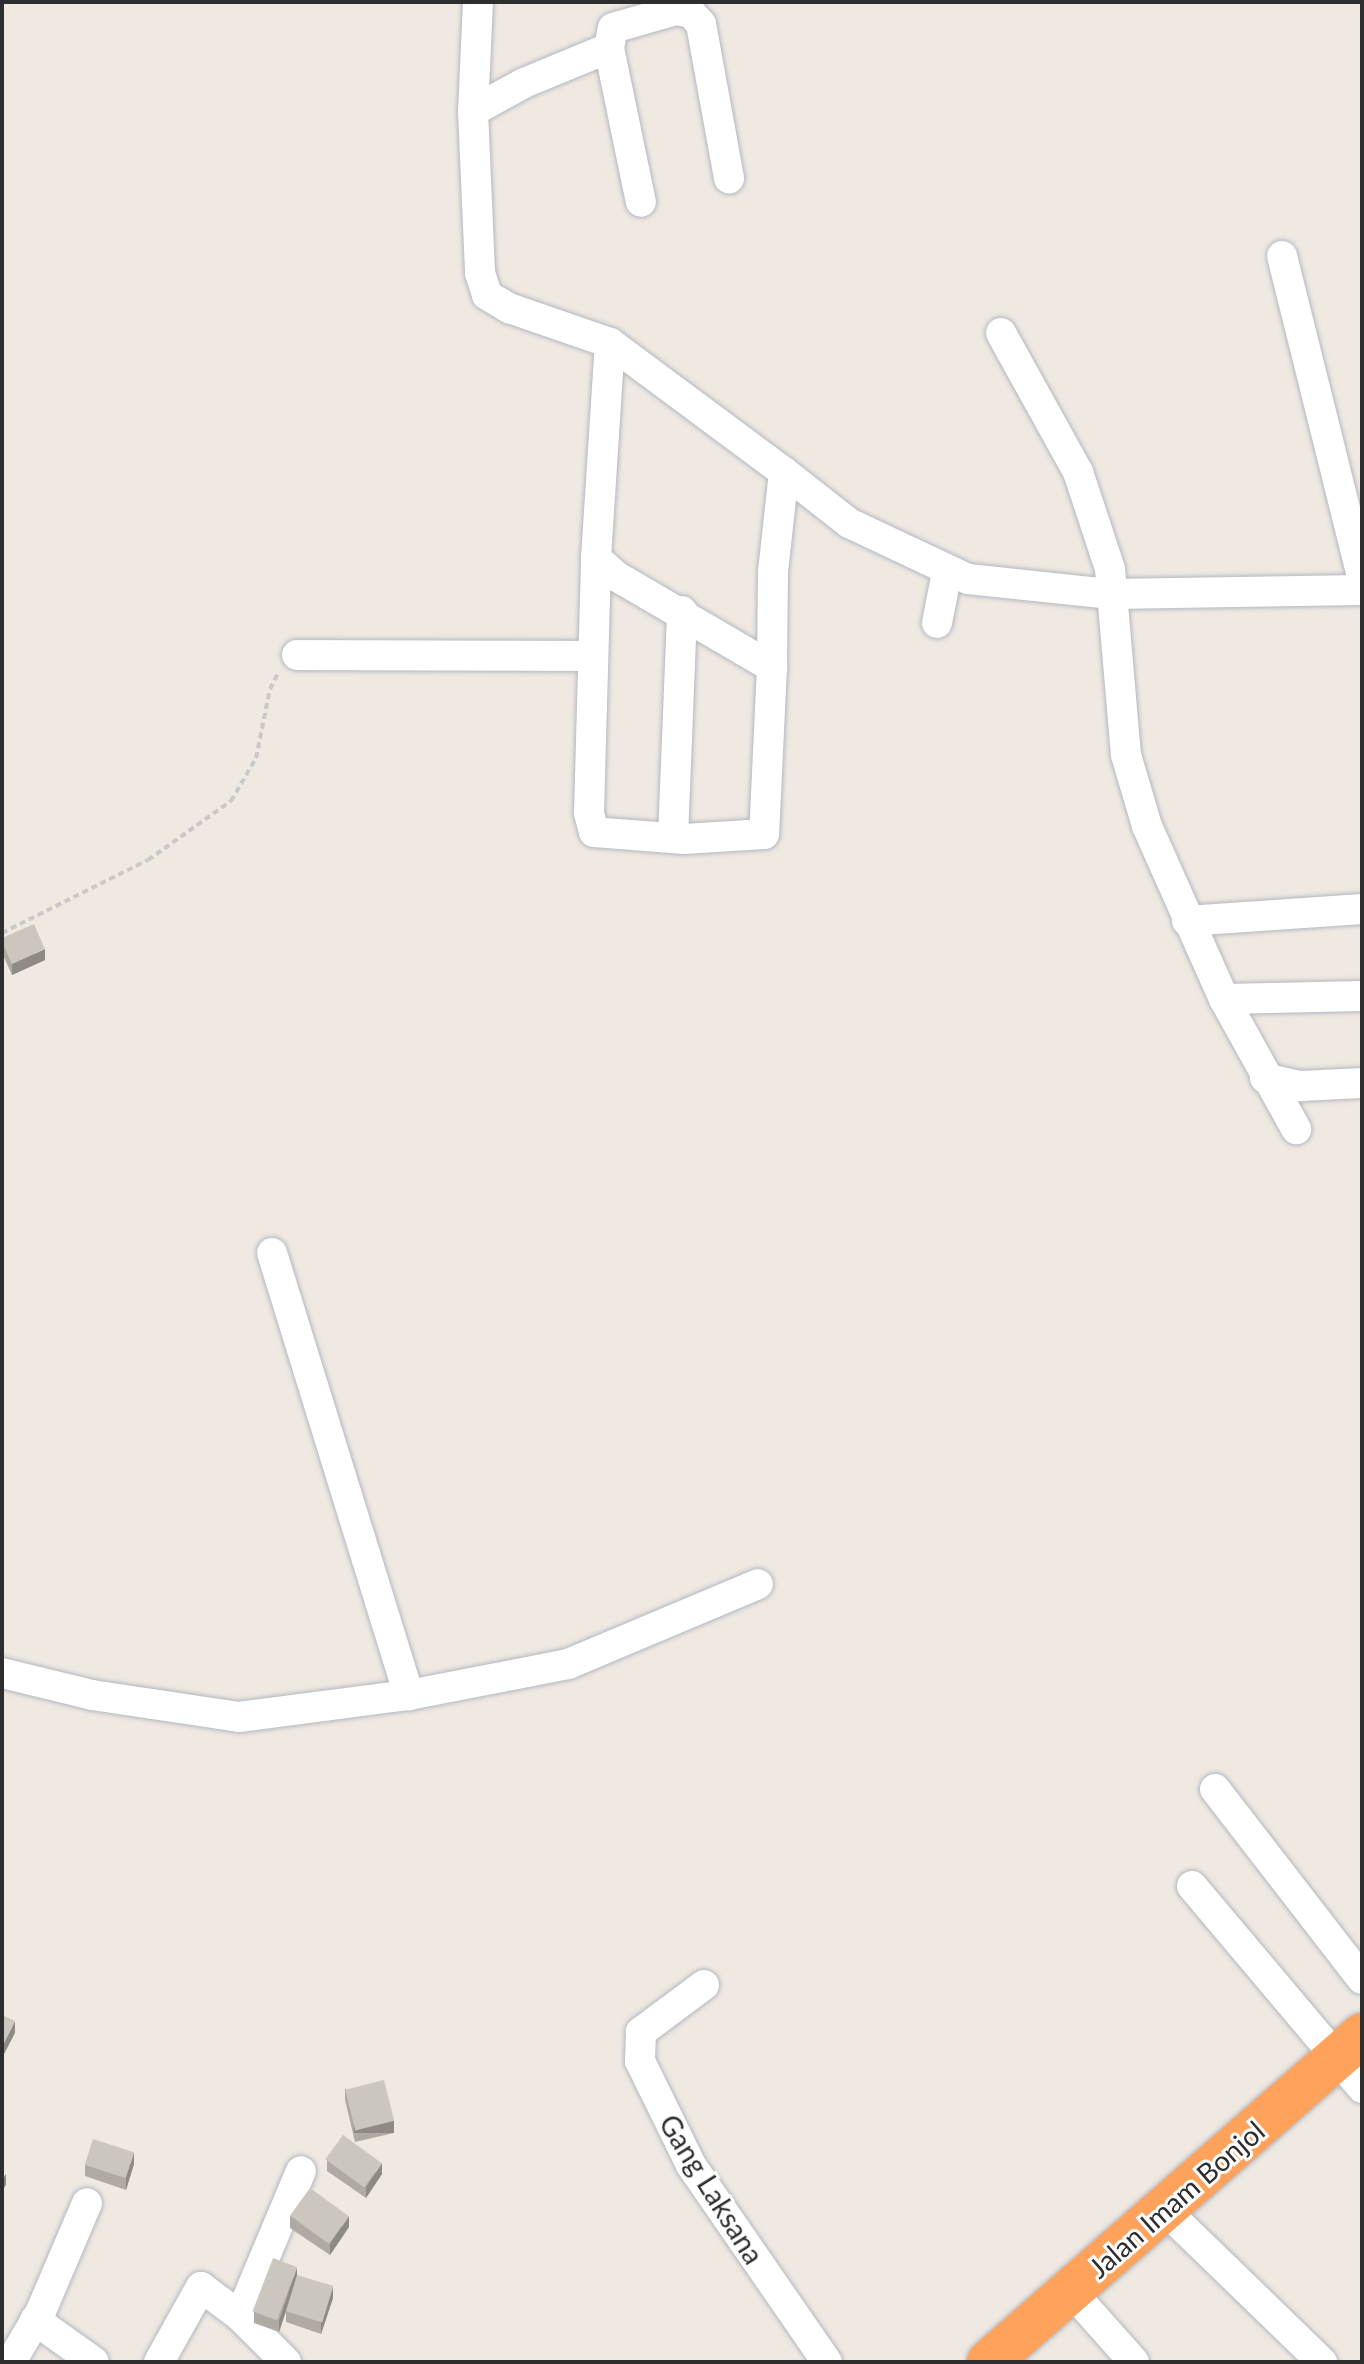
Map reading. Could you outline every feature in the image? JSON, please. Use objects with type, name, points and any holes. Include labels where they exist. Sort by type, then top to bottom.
[{"type":"highway","name":"Jalan Imam Bonjol","points":[[989,2362],[1165,2210],[1354,2060]]},
{"type":"street","points":[[478,2],[473,111],[480,273],[487,295],[509,308],[610,343],[849,523],[947,572],[1010,586],[1111,594],[1362,590]]},
{"type":"street","points":[[641,202],[609,48],[613,28],[676,10],[691,13],[701,24],[729,178]]},
{"type":"street","points":[[473,111],[609,48]]},
{"type":"street","points":[[1282,256],[1362,577]]},
{"type":"street","points":[[1001,333],[1078,472],[1110,569],[1126,755],[1147,826],[1224,999],[1265,1078],[1296,1129]]},
{"type":"street","points":[[610,343],[596,558],[589,813],[594,832],[673,838],[764,834],[773,572],[784,472]]},
{"type":"street","points":[[596,558],[616,576],[682,611],[772,667]]},
{"type":"street","points":[[937,623],[947,572]]},
{"type":"street","points":[[673,838],[682,611]]},
{"type":"street","points":[[297,655],[593,656]]},
{"type":"street","points":[[1187,921],[1362,909]]},
{"type":"street","points":[[1224,999],[1362,996]]},
{"type":"street","points":[[1265,1078],[1301,1086],[1362,1083]]},
{"type":"street","points":[[272,1253],[409,1695]]},
{"type":"street","points":[[2,1673],[92,1695],[239,1717],[409,1695],[568,1664],[758,1584]]},
{"type":"street","points":[[1215,1789],[1362,1979]]},
{"type":"street","points":[[1192,1886],[1354,2060]]},
{"type":"street","name":"Gang Laksana","points":[[704,1985],[641,2032],[640,2061],[691,2165],[827,2362]]},
{"type":"street","points":[[240,2316],[301,2171]]},
{"type":"street","points":[[11,2362],[35,2320],[87,2203]]},
{"type":"street","points":[[1165,2210],[1322,2362]]},
{"type":"street","points":[[159,2362],[201,2287],[240,2316],[286,2362]]},
{"type":"street","points":[[1070,2290],[1134,2362]]},
{"type":"street","points":[[35,2320],[94,2362]]},
{"type":"path","points":[[2,933],[148,860],[231,801],[256,758],[270,689],[280,669],[297,655]]},
{"type":"building","points":[[34,924],[45,949],[12,964],[2,938]]},
{"type":"building","points":[[2,2015],[15,2021],[2,2047]]},
{"type":"building","points":[[384,2080],[394,2121],[355,2130],[345,2090]]},
{"type":"building","points":[[343,2135],[382,2163],[364,2187],[325,2159]]},
{"type":"building","points":[[93,2139],[134,2152],[126,2178],[85,2165]]},
{"type":"building","points":[[310,2188],[349,2216],[329,2244],[290,2216]]},
{"type":"building","points":[[273,2258],[297,2267],[277,2321],[253,2311]]},
{"type":"building","points":[[297,2275],[333,2286],[322,2322],[286,2311]]}]
